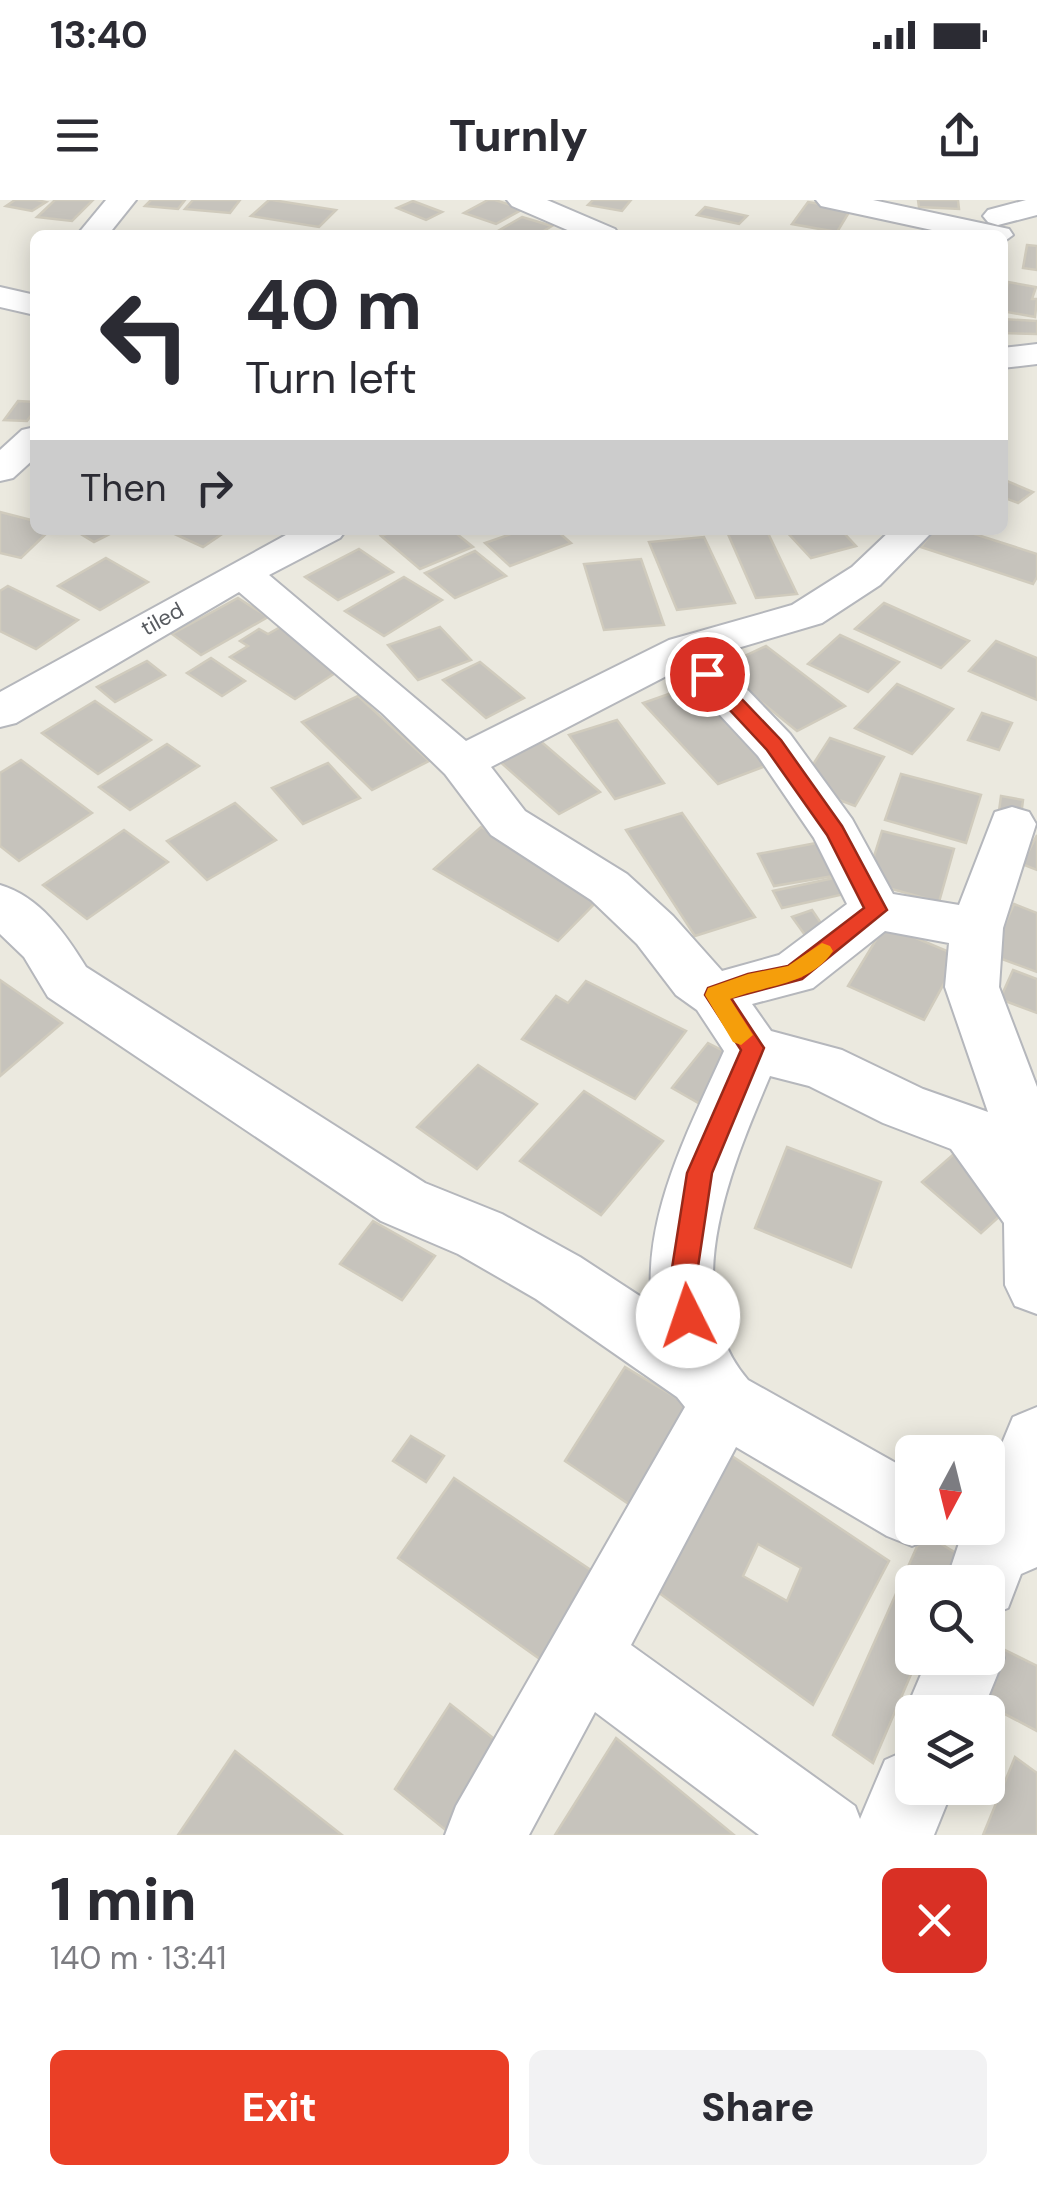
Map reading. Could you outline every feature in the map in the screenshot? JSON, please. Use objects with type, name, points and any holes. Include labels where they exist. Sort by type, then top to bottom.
[{"type":"street","points":[[96,230],[120,200]]},
{"type":"street","points":[[522,200],[592,230]]},
{"type":"street","points":[[831,200],[1000,226],[1037,206]]},
{"type":"street","points":[[0,470],[30,443]]},
{"type":"street","name":"tiled","points":[[0,712],[242,573],[316,535]]},
{"type":"street","points":[[462,763],[559,710],[684,650],[808,614],[866,576],[909,535]]},
{"type":"street","points":[[242,573],[317,631],[462,763],[508,823],[609,887],[655,930],[694,980],[716,995],[753,1048],[822,1066],[903,1106],[972,1132],[1035,1218],[1037,1286]]},
{"type":"street","points":[[684,650],[774,745],[835,832],[876,910]]},
{"type":"street","points":[[1004,1171],[1020,1152],[1019,1116],[972,987],[977,928],[1012,824]]},
{"type":"street","points":[[0,904],[44,942],[67,982],[402,1202],[480,1234],[558,1278],[712,1389],[895,1502]]},
{"type":"street","points":[[716,995],[748,982],[794,973],[876,910],[977,928]]},
{"type":"street","points":[[485,1835],[585,1658],[712,1389],[682,1287],[690,1219],[700,1173],[753,1048]]},
{"type":"street","points":[[987,1548],[1035,1483],[1037,1441]]},
{"type":"street","points":[[585,1658],[826,1835]]},
{"type":"street","points":[[894,1835],[906,1805]]},
{"type":"building","points":[[15,200],[46,202],[32,211],[6,206]]},
{"type":"building","points":[[55,200],[93,200],[72,221],[37,217]]},
{"type":"building","points":[[151,200],[185,200],[178,209],[145,206]]},
{"type":"building","points":[[193,200],[240,200],[230,213],[185,209]]},
{"type":"building","points":[[269,200],[336,210],[319,227],[251,216]]},
{"type":"building","points":[[488,200],[523,209],[496,224],[464,213]]},
{"type":"building","points":[[593,200],[631,200],[622,211],[588,205]]},
{"type":"building","points":[[918,200],[958,200],[959,209],[919,207]]},
{"type":"building","points":[[413,201],[442,212],[426,220],[397,208]]},
{"type":"building","points":[[808,202],[851,209],[838,230],[792,224]]},
{"type":"building","points":[[705,207],[747,216],[739,224],[697,215]]},
{"type":"building","points":[[522,217],[552,226],[545,230],[500,230]]},
{"type":"building","points":[[1027,245],[1037,246],[1037,270],[1023,268]]},
{"type":"building","points":[[1008,282],[1036,287],[1032,299],[1037,299],[1035,317],[1008,312]]},
{"type":"building","points":[[1008,319],[1037,321],[1037,334],[1008,333]]},
{"type":"building","points":[[18,401],[30,402],[27,421],[4,420]]},
{"type":"building","points":[[1008,482],[1033,492],[1018,503],[1008,499]]},
{"type":"building","points":[[0,512],[30,520],[30,535],[45,535],[21,558],[0,553]]},
{"type":"building","points":[[83,535],[108,535],[94,542]]},
{"type":"building","points":[[177,535],[221,535],[203,547]]},
{"type":"building","points":[[458,535],[473,547],[420,569],[381,536]]},
{"type":"building","points":[[508,535],[562,535],[571,543],[510,566],[485,543]]},
{"type":"building","points":[[728,535],[769,535],[797,594],[756,598]]},
{"type":"building","points":[[790,535],[846,535],[856,546],[811,558]]},
{"type":"building","points":[[930,535],[978,535],[1037,554],[1037,577],[1033,584],[921,547]]},
{"type":"building","points":[[704,537],[735,603],[677,610],[649,542]]},
{"type":"building","points":[[359,549],[393,572],[338,600],[305,577]]},
{"type":"building","points":[[475,551],[506,576],[455,598],[425,573]]},
{"type":"building","points":[[106,558],[148,582],[100,610],[58,586]]},
{"type":"building","points":[[641,559],[664,625],[604,630],[584,564]]},
{"type":"building","points":[[404,577],[442,600],[384,636],[345,611]]},
{"type":"building","points":[[8,586],[78,620],[36,649],[0,631],[0,591]]},
{"type":"building","points":[[238,598],[268,617],[201,655],[172,634]]},
{"type":"building","points":[[884,603],[969,641],[941,668],[855,629]]},
{"type":"building","points":[[284,625],[349,664],[295,699],[230,657],[248,646],[240,641],[259,629],[268,634]]},
{"type":"building","points":[[440,627],[471,660],[418,680],[388,645]]},
{"type":"building","points":[[840,635],[899,662],[868,692],[808,664]]},
{"type":"building","points":[[996,641],[1037,658],[1037,700],[969,671]]},
{"type":"building","points":[[766,646],[845,706],[797,731],[719,668]]},
{"type":"building","points":[[211,658],[245,681],[222,696],[187,673]]},
{"type":"building","points":[[147,661],[165,675],[115,702],[97,687]]},
{"type":"building","points":[[480,662],[524,698],[486,718],[443,680]]},
{"type":"building","points":[[700,683],[776,762],[718,784],[643,703]]},
{"type":"building","points":[[897,684],[953,709],[912,754],[855,728]]},
{"type":"building","points":[[358,696],[429,761],[372,790],[302,722]]},
{"type":"building","points":[[95,701],[151,740],[98,774],[42,733]]},
{"type":"building","points":[[982,713],[1012,723],[999,750],[968,740]]},
{"type":"building","points":[[617,720],[664,783],[615,799],[569,735]]},
{"type":"building","points":[[830,738],[884,757],[855,806],[810,789],[805,777]]},
{"type":"building","points":[[538,739],[600,792],[559,814],[498,760]]},
{"type":"building","points":[[167,744],[199,766],[130,810],[99,787]]},
{"type":"building","points":[[21,760],[92,813],[19,861],[0,846],[0,773]]},
{"type":"building","points":[[328,763],[360,798],[303,824],[272,788]]},
{"type":"building","points":[[901,774],[981,795],[966,843],[885,820]]},
{"type":"building","points":[[1001,796],[1023,800],[1021,816],[999,811]]},
{"type":"building","points":[[235,803],[276,840],[207,880],[167,841]]},
{"type":"building","points":[[682,813],[755,917],[695,936],[626,830]]},
{"type":"building","points":[[481,827],[604,894],[558,941],[434,869]]},
{"type":"building","points":[[124,830],[168,862],[87,919],[43,885]]},
{"type":"building","points":[[882,831],[954,849],[939,902],[866,882]]},
{"type":"building","points":[[1037,835],[1037,870],[1022,864]]},
{"type":"building","points":[[822,842],[839,875],[774,886],[758,854]]},
{"type":"building","points":[[839,877],[849,893],[782,908],[773,891]]},
{"type":"building","points":[[1014,904],[1037,913],[1037,972],[991,955]]},
{"type":"building","points":[[812,910],[825,929],[805,935],[792,917]]},
{"type":"building","points":[[885,925],[959,956],[924,1020],[848,986]]},
{"type":"building","points":[[1013,970],[1037,979],[1037,1013],[1000,999]]},
{"type":"building","points":[[0,980],[62,1023],[0,1076]]},
{"type":"building","points":[[586,981],[686,1031],[635,1099],[522,1039],[556,996],[568,1003]]},
{"type":"building","points":[[708,1043],[737,1058],[702,1105],[672,1088]]},
{"type":"building","points":[[478,1065],[537,1104],[477,1169],[417,1127]]},
{"type":"building","points":[[584,1091],[663,1141],[601,1215],[520,1161]]},
{"type":"building","points":[[787,1147],[881,1182],[851,1267],[755,1228]]},
{"type":"building","points":[[954,1154],[1013,1204],[981,1233],[922,1182]]},
{"type":"building","points":[[373,1221],[435,1256],[402,1300],[340,1264]]},
{"type":"building","points":[[625,1367],[695,1409],[636,1509],[565,1461]]},
{"type":"building","points":[[411,1436],[444,1456],[426,1482],[393,1461]]},
{"type":"building","points":[[726,1452],[889,1561],[813,1705],[644,1582]],"holes":[[[758,1544],[801,1568],[787,1601],[743,1576]]]},
{"type":"building","points":[[454,1478],[610,1583],[558,1672],[398,1558]]},
{"type":"building","points":[[918,1545],[943,1545],[961,1556],[957,1565],[909,1565]]},
{"type":"building","points":[[895,1596],[895,1675],[911,1675],[902,1695],[895,1695],[895,1712],[873,1763],[833,1735]]},
{"type":"building","points":[[1005,1650],[1037,1666],[1037,1731],[1005,1714],[1005,1695],[986,1695],[992,1675],[1005,1675]]},
{"type":"building","points":[[450,1704],[502,1745],[448,1832],[395,1789]]},
{"type":"building","points":[[616,1738],[734,1835],[555,1835]]},
{"type":"building","points":[[235,1751],[342,1835],[178,1835]]},
{"type":"building","points":[[1015,1757],[1037,1773],[1037,1835],[983,1835],[995,1805],[1005,1805],[1005,1781]]},
{"type":"slow traffic","points":[[741,1035],[716,995],[748,982],[794,973],[822,951]]},
{"type":"route","points":[[688,1316],[682,1287],[700,1173],[753,1048],[716,995],[748,982],[794,973],[876,910],[835,832],[774,745],[707,674]]}]
